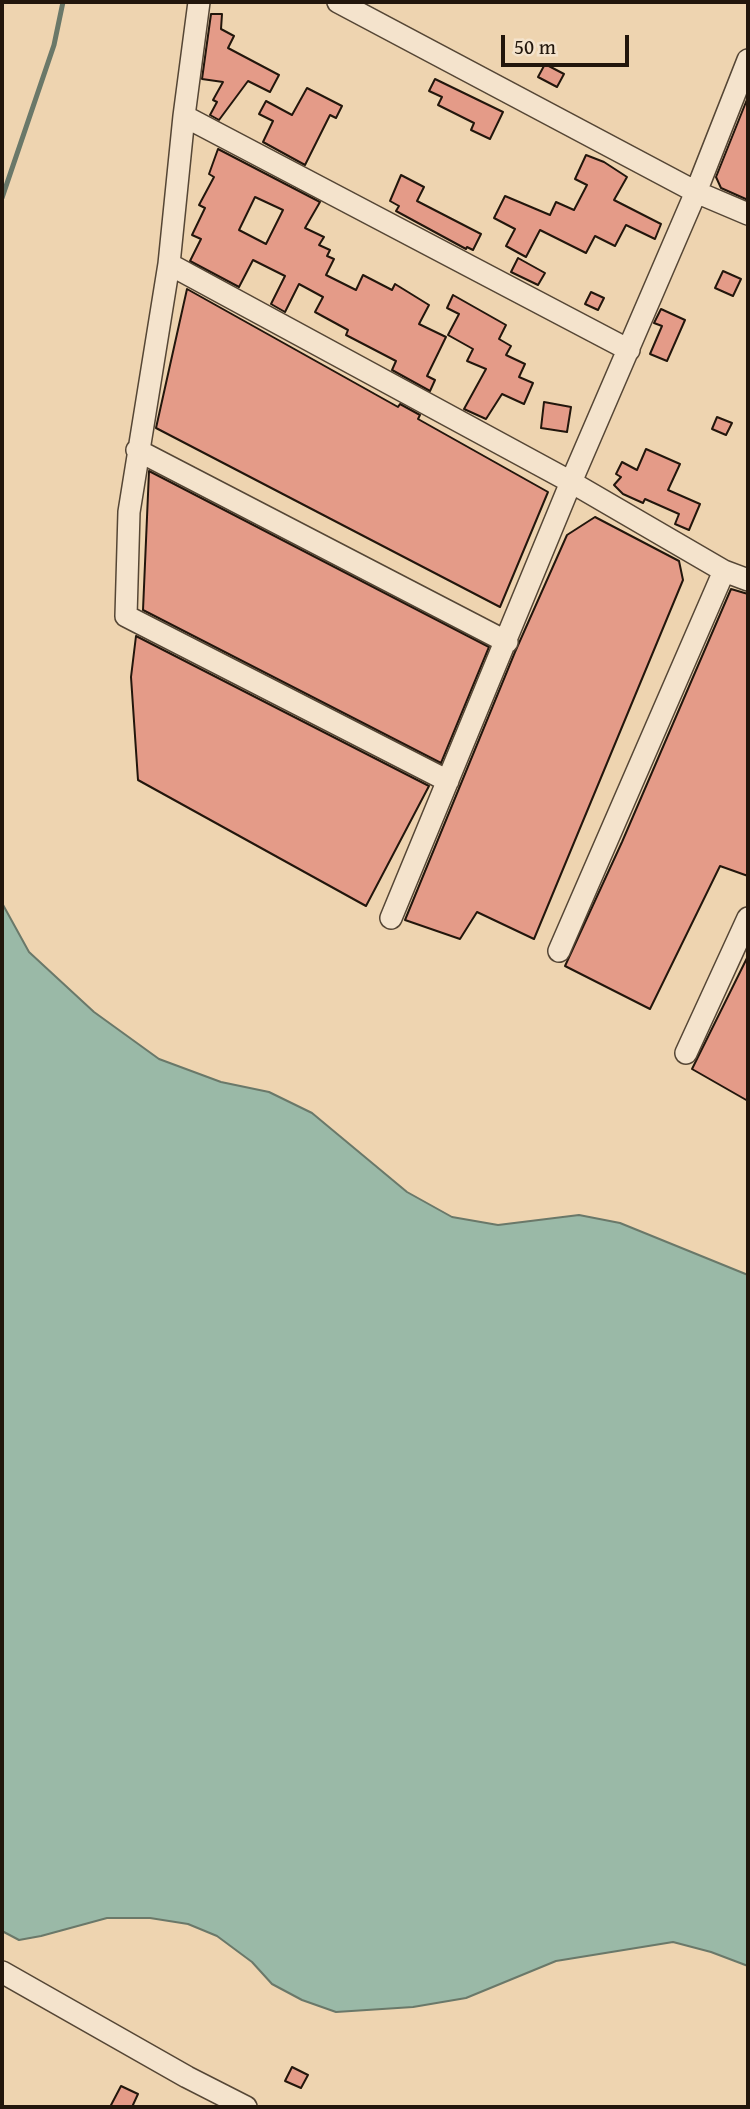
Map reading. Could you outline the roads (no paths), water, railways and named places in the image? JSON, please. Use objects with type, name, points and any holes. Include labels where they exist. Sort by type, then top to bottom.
[{"type":"street","points":[[200,2],[184,116],[169,264],[129,512],[126,616],[448,781]]},
{"type":"street","points":[[338,2],[696,192],[748,214]]},
{"type":"street","points":[[391,918],[696,192],[748,60]]},
{"type":"street","points":[[184,116],[629,350]]},
{"type":"street","points":[[169,264],[572,482],[724,571],[748,580]]},
{"type":"street","points":[[138,450],[507,642]]},
{"type":"street","points":[[559,951],[724,571]]},
{"type":"street","points":[[686,1053],[748,918]]},
{"type":"street","points":[[2,1972],[187,2077],[246,2107]]},
{"type":"waterway","points":[[2,198],[54,45],[63,2]]}]
